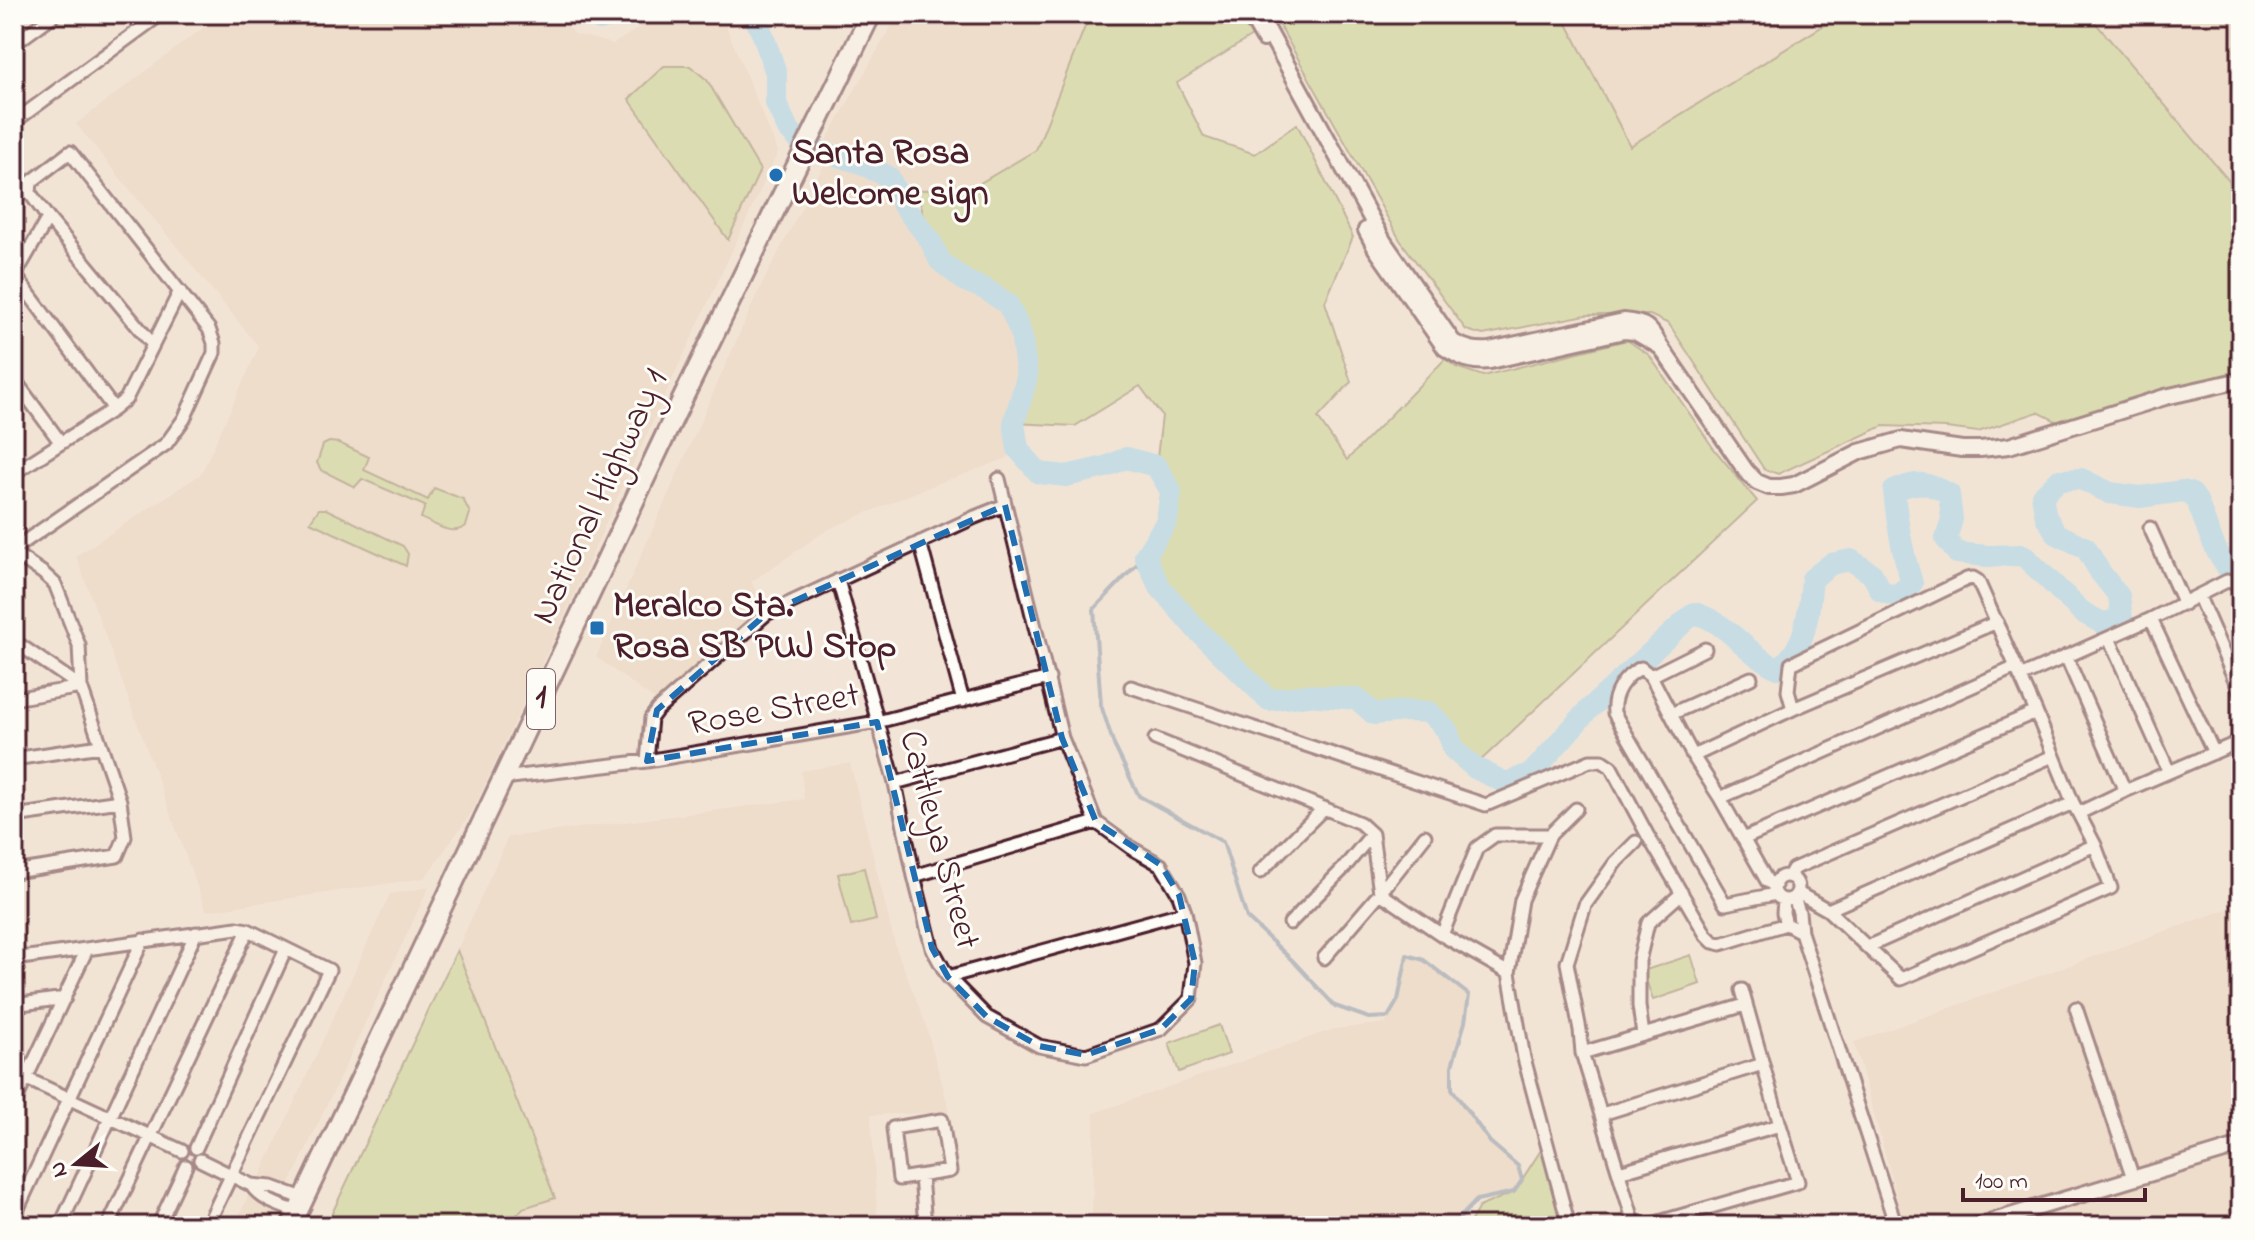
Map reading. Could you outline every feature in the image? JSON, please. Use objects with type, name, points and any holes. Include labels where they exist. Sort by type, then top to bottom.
[{"type":"highway","name":"National Highway 1","points":[[297,1212],[681,402],[871,14]]},
{"type":"street","points":[[14,44],[55,14]]},
{"type":"street","points":[[14,122],[161,14]]},
{"type":"street","points":[[1245,14],[1256,25],[1376,249],[1445,348],[1458,357],[1476,363],[1624,331],[1635,332],[1660,346]]},
{"type":"street","points":[[1259,14],[1384,242],[1453,342],[1478,351],[1489,350],[1624,321],[1638,322],[1651,329],[1746,471],[1757,482],[1769,487],[1794,485],[1859,452],[1892,442],[1901,440],[1980,449],[2009,446],[2165,397],[2241,380]]},
{"type":"street","points":[[14,872],[117,856],[125,837],[120,801],[81,687],[79,645],[55,584],[14,551],[166,444],[184,419],[214,353],[209,329],[70,152],[31,182],[30,193],[153,345]]},
{"type":"street","points":[[48,218],[15,276],[114,409]]},
{"type":"street","points":[[14,473],[126,399],[180,291]]},
{"type":"street","points":[[14,379],[61,443]]},
{"type":"street","points":[[914,876],[1096,822],[1062,738],[999,479]]},
{"type":"street","points":[[647,761],[651,718],[657,710],[766,614],[1005,505]]},
{"type":"street","points":[[2150,528],[2184,604]]},
{"type":"street","points":[[920,542],[963,701]]},
{"type":"street","points":[[1789,876],[1796,881],[1799,889],[1785,894],[1725,904],[1614,713],[1614,695],[1633,671],[1641,668],[1651,676],[1693,756],[1767,881],[1785,894],[1828,910],[1901,979],[2111,888],[1997,622],[1978,581],[1973,578],[1791,664],[1788,691],[1793,709]]},
{"type":"street","name":"Cattleya Street","points":[[838,580],[895,783],[932,948],[948,977],[987,1017],[1039,1046],[1086,1055],[1161,1029],[1191,999],[1195,963],[1185,912],[1161,865],[1096,822]]},
{"type":"street","points":[[1720,798],[2018,672],[2109,638],[2227,581],[2241,585]]},
{"type":"street","points":[[2199,597],[2241,694]]},
{"type":"street","points":[[2151,619],[2214,753]]},
{"type":"street","points":[[1693,756],[1793,709],[1997,622]]},
{"type":"street","points":[[2109,638],[2169,772]]},
{"type":"street","points":[[14,641],[81,687]]},
{"type":"street","points":[[1651,676],[1705,649]]},
{"type":"street","points":[[2066,656],[2125,791]]},
{"type":"street","name":"Rose Street","points":[[503,778],[647,761],[877,722],[1049,678]]},
{"type":"street","points":[[1671,714],[1751,678]]},
{"type":"street","points":[[14,699],[81,687]]},
{"type":"street","points":[[1131,687],[1486,805],[1590,761],[1602,761],[1611,767],[1648,836],[1713,942],[1721,944],[1786,924],[1801,932]]},
{"type":"street","points":[[1743,839],[2036,712]]},
{"type":"street","points":[[895,783],[1062,738]]},
{"type":"street","points":[[1155,739],[1360,823],[1372,834],[1380,893],[1442,935],[1509,973]]},
{"type":"street","points":[[1828,910],[2241,741]]},
{"type":"street","points":[[14,759],[100,746]]},
{"type":"street","points":[[1896,1226],[1801,932],[1799,912],[1785,894],[1780,878],[1789,876],[1793,869],[2053,756]]},
{"type":"street","points":[[14,816],[120,801]]},
{"type":"street","points":[[1260,872],[1324,808]]},
{"type":"street","points":[[1569,1226],[1524,1058],[1509,973],[1521,900],[1550,835],[1576,809]]},
{"type":"street","points":[[1290,923],[1372,834]]},
{"type":"street","points":[[1442,935],[1477,848],[1495,835],[1550,835]]},
{"type":"street","points":[[1324,958],[1425,836]]},
{"type":"street","points":[[1635,1226],[1582,1053],[1567,963],[1585,905],[1615,863],[1636,842]]},
{"type":"street","points":[[1867,947],[2095,845]]},
{"type":"street","points":[[1643,1035],[1639,1006],[1639,961],[1648,923],[1682,893]]},
{"type":"street","points":[[1785,894],[1783,913],[1786,924]]},
{"type":"street","points":[[948,977],[1185,912]]},
{"type":"street","points":[[14,959],[237,928],[248,930],[329,970],[207,1226]]},
{"type":"street","points":[[108,1226],[248,930]]},
{"type":"street","points":[[60,1226],[196,933]]},
{"type":"street","points":[[14,1217],[143,940]]},
{"type":"street","points":[[14,1104],[87,949]]},
{"type":"street","points":[[196,1148],[286,949]]},
{"type":"street","points":[[1645,1226],[1798,1182],[1742,990]]},
{"type":"street","points":[[14,1005],[65,998]]},
{"type":"street","points":[[1582,1053],[1745,1005]]},
{"type":"street","points":[[2076,1008],[2133,1178]]},
{"type":"street","points":[[1602,1114],[1763,1064]]},
{"type":"street","points":[[14,1073],[182,1151]]},
{"type":"street","points":[[942,1120],[950,1171],[921,1176],[899,1179],[893,1128],[942,1120]]},
{"type":"street","points":[[1619,1172],[1780,1125]]},
{"type":"street","points":[[1977,1226],[2241,1146]]},
{"type":"street","points":[[186,1147],[196,1148],[201,1155],[200,1160],[197,1165],[186,1166],[180,1156],[182,1151],[186,1147]]},
{"type":"street","points":[[200,1160],[251,1185],[272,1187],[297,1212]]},
{"type":"street","points":[[158,1226],[186,1166]]},
{"type":"street","points":[[921,1176],[925,1226]]},
{"type":"highlighted area","points":[[1005,505],[1062,738],[1096,822],[1161,865],[1179,895],[1195,963],[1191,999],[1161,1029],[1086,1055],[1039,1046],[987,1017],[948,977],[932,948],[877,722],[647,761],[657,710],[766,614]]},
{"type":"shaded area","points":[[221,14],[556,14],[575,34],[613,44],[661,14],[721,14],[778,152],[472,812],[425,878],[206,911],[76,556],[201,474],[259,347],[76,124]]},
{"type":"shaded area","points":[[898,14],[1090,14],[1036,150],[970,189],[917,190],[860,148],[826,141]]},
{"type":"shaded area","points":[[1562,14],[1842,14],[1630,146]]},
{"type":"shaded area","points":[[2088,14],[2241,14],[2241,195]]},
{"type":"shaded area","points":[[829,155],[858,162],[889,177],[903,205],[930,240],[940,261],[965,281],[1008,304],[1021,333],[1027,377],[1008,458],[921,490],[827,530],[751,582],[763,604],[660,704],[596,657],[757,294]]},
{"type":"shaded area","points":[[850,763],[896,948],[925,1022],[950,1112],[871,1115],[878,1226],[507,1226],[523,1208],[555,1198],[457,950],[508,837],[804,799],[801,771]]},
{"type":"shaded area","points":[[429,887],[288,1188],[260,1177],[390,894]]},
{"type":"shaded area","points":[[2241,900],[2241,1226],[2068,1226],[2062,1210],[2007,1226],[1905,1226],[1854,1042],[2233,907]]},
{"type":"shaded area","points":[[1407,955],[1424,960],[1469,995],[1452,1066],[1452,1089],[1490,1142],[1518,1166],[1522,1180],[1514,1192],[1477,1200],[1445,1226],[1092,1226],[1094,1113],[1334,1029],[1386,1023],[1398,1000]]},
{"type":"shaded area","points":[[248,1196],[276,1212],[269,1226],[234,1226]]},
{"type":"green space","points":[[1090,14],[1210,14],[1242,18],[1252,36],[1177,83],[1204,137],[1255,154],[1297,124],[1353,237],[1325,302],[1351,382],[1318,418],[1347,460],[1445,359],[1456,367],[1483,376],[1627,340],[1649,355],[1714,449],[1757,501],[1477,764],[1454,750],[1447,730],[1429,712],[1374,714],[1357,699],[1308,695],[1269,700],[1196,629],[1159,586],[1145,556],[1167,521],[1171,491],[1156,466],[1162,416],[1140,386],[1075,426],[1014,423],[1027,377],[1021,333],[1008,304],[965,281],[940,261],[930,240],[917,190],[970,189],[1036,150]]},
{"type":"green space","points":[[1273,14],[1562,14],[1630,146],[1842,14],[2088,14],[2241,195],[2241,372],[2058,422],[2038,412],[1978,432],[1883,426],[1778,474],[1764,469],[1669,324],[1650,315],[1586,315],[1483,335],[1466,330],[1400,240]]},
{"type":"green space","points":[[664,66],[690,66],[707,80],[760,170],[728,240],[629,99]]},
{"type":"green space","points":[[339,443],[369,457],[364,470],[428,500],[434,488],[463,499],[470,513],[466,526],[455,530],[444,528],[421,518],[425,506],[362,479],[355,487],[321,470],[317,463],[323,445]]},
{"type":"green space","points":[[319,509],[326,509],[403,546],[408,554],[406,566],[310,522]]},
{"type":"green space","points":[[864,868],[876,920],[851,926],[838,874]]},
{"type":"green space","points":[[457,950],[555,1198],[523,1208],[507,1226],[326,1226]]},
{"type":"green space","points":[[1691,955],[1700,984],[1653,1000],[1643,971]]},
{"type":"green space","points":[[1219,1025],[1229,1054],[1179,1072],[1169,1043]]},
{"type":"green space","points":[[1543,1147],[1565,1226],[1468,1226],[1479,1207],[1514,1192]]},
{"type":"waterway","points":[[589,14],[600,20],[622,14]]},
{"type":"waterway","points":[[753,14],[776,73],[776,103],[788,129],[806,147],[858,162],[889,177],[903,205],[930,240],[940,261],[965,281],[1008,304],[1021,333],[1027,377],[1014,423],[1018,449],[1039,473],[1066,476],[1105,467],[1126,458],[1156,466],[1171,491],[1167,521],[1145,556],[1159,586],[1196,629],[1269,700],[1308,695],[1357,699],[1374,714],[1429,712],[1447,730],[1454,750],[1475,768],[1506,783],[1532,773],[1588,710],[1694,613],[1728,631],[1756,655],[1778,668],[1788,660],[1801,640],[1808,616],[1812,579],[1831,564],[1851,560],[1872,574],[1881,591],[1896,596],[1912,583],[1900,537],[1894,491],[1916,484],[1928,485],[1949,494],[1952,519],[1946,539],[1957,553],[2023,555],[2082,612],[2102,623],[2122,619],[2119,596],[2086,548],[2057,534],[2046,517],[2042,496],[2059,480],[2081,479],[2110,493],[2140,497],[2183,491],[2192,494],[2219,555],[2241,579]]},
{"type":"waterway","points":[[1145,556],[1094,609],[1101,705],[1114,745],[1139,796],[1223,842],[1247,918],[1335,1006],[1369,1018],[1388,1017],[1398,1000],[1407,955],[1424,960],[1469,995],[1452,1066],[1452,1089],[1490,1142],[1518,1166],[1522,1180],[1514,1192],[1477,1200],[1452,1226]]},
{"type":"place","name":"Santa Rosa Welcome sign","points":[[776,175]]},
{"type":"place","name":"Meralco Sta. Rosa SB PUJ Stop","points":[[597,628]]}]
